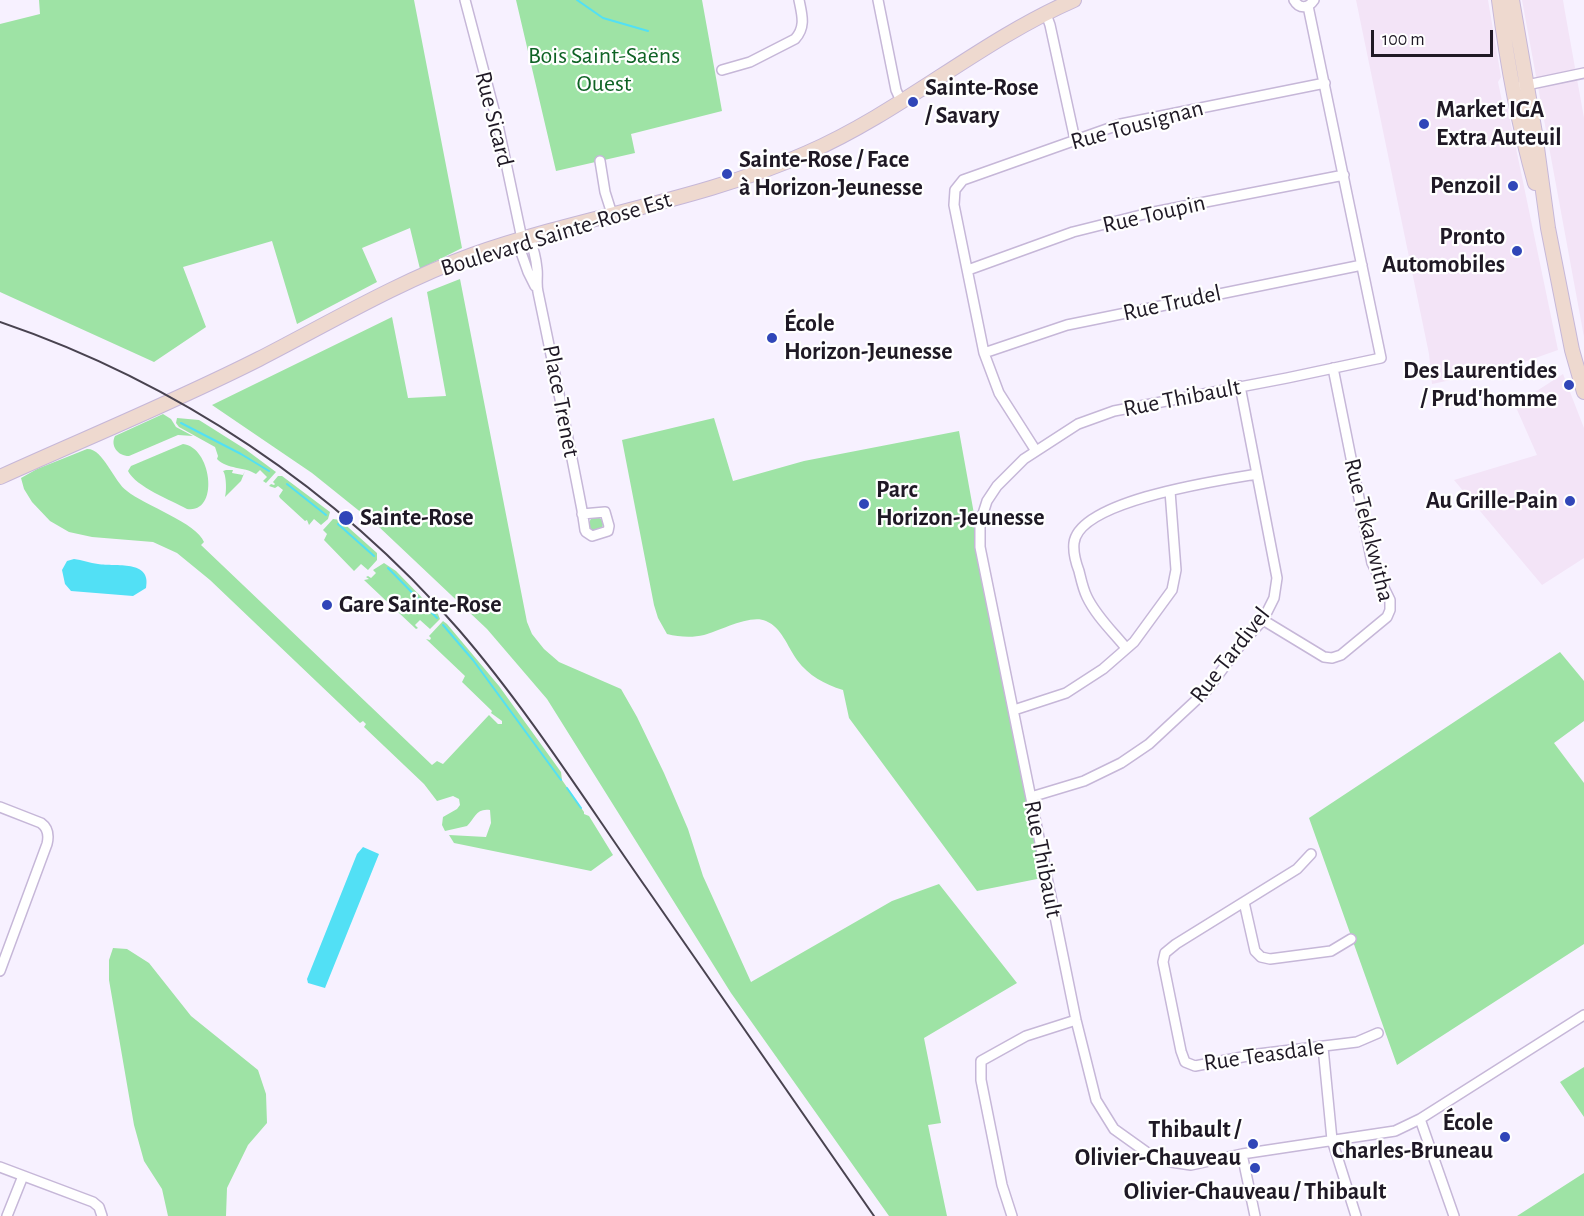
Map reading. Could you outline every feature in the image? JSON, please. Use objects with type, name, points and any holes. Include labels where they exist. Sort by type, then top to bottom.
[{"type":"street","name":"Rue Sicard","points":[[465,0],[498,125],[523,239]]},
{"type":"street","points":[[722,70],[750,62],[795,39],[801,33],[803,25],[799,0]]},
{"type":"street","points":[[878,0],[896,90],[901,100]]},
{"type":"street","name":"Boulevard Sainte-Rose Est","points":[[0,477],[257,360],[415,279],[472,256],[523,239],[734,181],[788,161],[832,141],[984,49],[1074,0]]},
{"type":"street","points":[[1294,0],[1300,6],[1311,3],[1324,83],[1362,265]]},
{"type":"street","points":[[1498,0],[1519,87],[1535,133],[1548,228],[1572,350],[1584,392]]},
{"type":"street","points":[[1512,0],[1519,87]]},
{"type":"street","points":[[1046,14],[1075,140]]},
{"type":"street","points":[[1519,87],[1584,73]]},
{"type":"street","name":"Rue Tousignan","points":[[1036,451],[999,393],[984,353],[954,205],[955,190],[963,180],[1128,122],[1324,83]]},
{"type":"street","points":[[600,161],[606,197],[612,214]]},
{"type":"street","name":"Rue Toupin","points":[[968,270],[1074,232],[1149,213],[1344,175]]},
{"type":"street","name":"Place Trenet","points":[[523,239],[528,272],[537,288],[547,332],[582,514]]},
{"type":"street","name":"Rue Trudel","points":[[984,353],[1067,325],[1362,265]]},
{"type":"street","name":"Rue Thibault","points":[[1362,265],[1381,357],[1114,411],[1078,424],[1024,459],[997,486],[987,501],[980,523],[980,547],[1076,1020],[1096,1100],[1114,1129],[1149,1154],[1171,1162],[1191,1165],[1242,1154],[1395,1131],[1420,1119],[1584,1015]]},
{"type":"street","name":"Rue Tekakwitha","points":[[1263,620],[1324,657],[1332,658],[1341,655],[1387,617],[1390,610],[1390,600],[1372,563],[1333,368]]},
{"type":"street","name":"Rue Tardivel","points":[[1031,797],[1084,781],[1121,763],[1149,744],[1207,690],[1263,620],[1274,598],[1277,578],[1240,386]]},
{"type":"street","points":[[1126,648],[1086,596],[1076,561],[1074,543],[1080,529],[1104,512],[1134,500],[1257,474]]},
{"type":"street","points":[[1014,710],[1066,693],[1103,669],[1134,642],[1172,590],[1176,570],[1170,491]]},
{"type":"street","points":[[0,807],[41,822],[48,835],[47,844],[0,971]]},
{"type":"street","name":"Rue Teasdale","points":[[1311,854],[1297,869],[1165,953],[1163,962],[1181,1052],[1185,1062],[1195,1066],[1258,1054],[1358,1042],[1378,1033]]},
{"type":"street","points":[[1244,902],[1255,951],[1261,957],[1270,960],[1331,951],[1351,939]]},
{"type":"street","points":[[1012,1216],[1002,1185],[981,1080],[981,1061],[1026,1036],[1076,1020]]},
{"type":"street","points":[[1323,1047],[1332,1140],[1356,1216]]},
{"type":"street","points":[[1420,1119],[1454,1216]]},
{"type":"street","points":[[1242,1154],[1255,1216]]},
{"type":"street","points":[[0,1167],[93,1202],[99,1207],[102,1216]]},
{"type":"street","points":[[7,1216],[22,1176]]},
{"type":"shaded area","points":[[1356,0],[1488,0],[1501,77],[1498,82],[1502,101],[1507,105],[1558,350],[1507,368],[1432,384],[1429,354]]},
{"type":"shaded area","points":[[1522,0],[1563,0],[1584,118],[1584,337]]},
{"type":"shaded area","points":[[1563,374],[1584,428],[1584,558],[1542,585],[1454,480],[1537,455],[1515,405]]},
{"type":"green space","points":[[39,0],[414,0],[462,248],[420,269],[410,228],[362,248],[377,282],[297,324],[272,241],[183,267],[206,327],[154,362],[0,292],[0,24],[40,14]]},
{"type":"green space","name":"Bois Saint-Saëns Ouest","points":[[516,0],[702,0],[722,111],[631,134],[635,153],[556,171]]},
{"type":"green space","points":[[460,279],[527,622],[532,634],[544,649],[559,662],[621,689],[664,773],[688,829],[703,876],[751,982],[892,901],[939,884],[1017,983],[924,1038],[941,1123],[928,1125],[947,1216],[889,1216],[731,993],[547,699],[487,629],[378,526],[312,473],[212,405],[392,317],[408,398],[446,396],[427,292]]},
{"type":"green space","points":[[163,414],[171,419],[176,427],[193,436],[178,435],[129,456],[116,450],[115,436]]},
{"type":"green space","points":[[177,418],[199,420],[276,472],[266,483],[263,481],[267,477],[260,470],[256,474],[221,462],[217,459],[215,447],[179,427],[176,423]]},
{"type":"green space","points":[[714,418],[733,481],[804,461],[959,431],[980,547],[1047,877],[977,891],[849,718],[843,690],[823,682],[807,671],[772,624],[759,619],[699,636],[685,637],[667,634],[654,605],[622,440]]},
{"type":"green space","points":[[183,444],[193,448],[206,467],[208,491],[204,501],[197,508],[187,509],[155,493],[138,482],[128,471],[131,466]]},
{"type":"green space","points":[[87,449],[93,450],[103,459],[127,491],[181,521],[199,535],[204,542],[201,545],[432,765],[437,761],[443,764],[489,715],[498,724],[502,724],[502,721],[491,713],[492,711],[462,682],[465,676],[426,639],[430,640],[429,636],[443,621],[447,624],[499,686],[561,772],[562,780],[584,814],[589,816],[613,855],[591,871],[454,843],[449,835],[486,837],[491,823],[490,810],[476,814],[467,826],[445,831],[442,825],[443,817],[457,809],[460,805],[459,799],[453,796],[437,801],[424,784],[364,727],[366,724],[363,721],[360,723],[210,580],[177,553],[153,542],[92,537],[69,532],[50,521],[32,502],[24,489],[21,478],[37,469]]},
{"type":"green space","points":[[233,470],[232,473],[243,475],[245,471],[241,481],[225,497],[226,482],[223,471]]},
{"type":"green space","points":[[278,476],[282,476],[330,512],[328,519],[321,525],[314,519],[309,525],[307,520],[305,521],[280,498],[283,490],[278,486],[275,488],[269,486],[275,484],[273,482]]},
{"type":"green space","points":[[596,517],[601,519],[603,524],[601,529],[596,531],[591,529],[589,524],[591,519]]},
{"type":"green space","points":[[333,519],[340,520],[377,553],[377,560],[368,570],[361,564],[354,571],[324,540],[327,534],[323,530]]},
{"type":"green space","points":[[384,563],[396,571],[438,614],[440,619],[430,629],[420,620],[415,625],[418,628],[416,629],[364,580],[369,579],[366,577],[368,576],[371,578],[376,573],[373,570]]},
{"type":"green space","points":[[1560,652],[1584,681],[1584,721],[1554,743],[1584,783],[1584,944],[1397,1065],[1309,818]]},
{"type":"green space","points":[[113,948],[127,949],[149,963],[191,1016],[258,1070],[266,1094],[267,1123],[248,1145],[227,1188],[226,1216],[168,1216],[162,1189],[144,1161],[134,1125],[109,980],[109,960]]},
{"type":"green space","points":[[1584,1067],[1584,1117],[1560,1082]]},
{"type":"green space","points":[[1584,1173],[1584,1216],[1517,1216]]},
{"type":"water","points":[[74,559],[138,568],[146,579],[146,588],[133,596],[71,591],[65,584],[62,570],[67,561]]},
{"type":"water","points":[[363,847],[379,854],[325,988],[308,983],[307,979],[357,854]]},
{"type":"waterway","points":[[577,0],[603,18],[648,31]]},
{"type":"waterway","points":[[181,423],[269,471]]},
{"type":"waterway","points":[[287,484],[326,515]]},
{"type":"waterway","points":[[338,524],[374,556]]},
{"type":"waterway","points":[[388,568],[437,618]]},
{"type":"waterway","points":[[443,625],[473,660],[561,780]]},
{"type":"waterway","points":[[567,788],[581,808]]},
{"type":"railway","points":[[0,322],[65,347],[129,376],[190,409],[250,446],[307,486],[361,531],[411,579],[459,630],[533,724],[874,1216]]},
{"type":"place","name":"Sainte-Rose / Savary","points":[[913,102]]},
{"type":"place","name":"Market IGA Extra Auteuil","points":[[1424,124]]},
{"type":"place","name":"Sainte-Rose / Face à Horizon-Jeunesse","points":[[727,174]]},
{"type":"place","name":"Penzoil","points":[[1513,186]]},
{"type":"place","name":"Pronto Automobiles","points":[[1517,251]]},
{"type":"place","name":"École Horizon-Jeunesse","points":[[772,338]]},
{"type":"place","name":"Des Laurentides / Prud'homme","points":[[1569,385]]},
{"type":"place","name":"Au Grille-Pain","points":[[1570,501]]},
{"type":"place","name":"Parc Horizon-Jeunesse","points":[[864,504]]},
{"type":"place","name":"Sainte-Rose","points":[[346,518]]},
{"type":"place","name":"Gare Sainte-Rose","points":[[327,605]]},
{"type":"place","name":"École Charles-Bruneau","points":[[1505,1137]]},
{"type":"place","name":"Thibault / Olivier-Chauveau","points":[[1253,1144]]},
{"type":"place","name":"Olivier-Chauveau / Thibault","points":[[1255,1168]]}]
